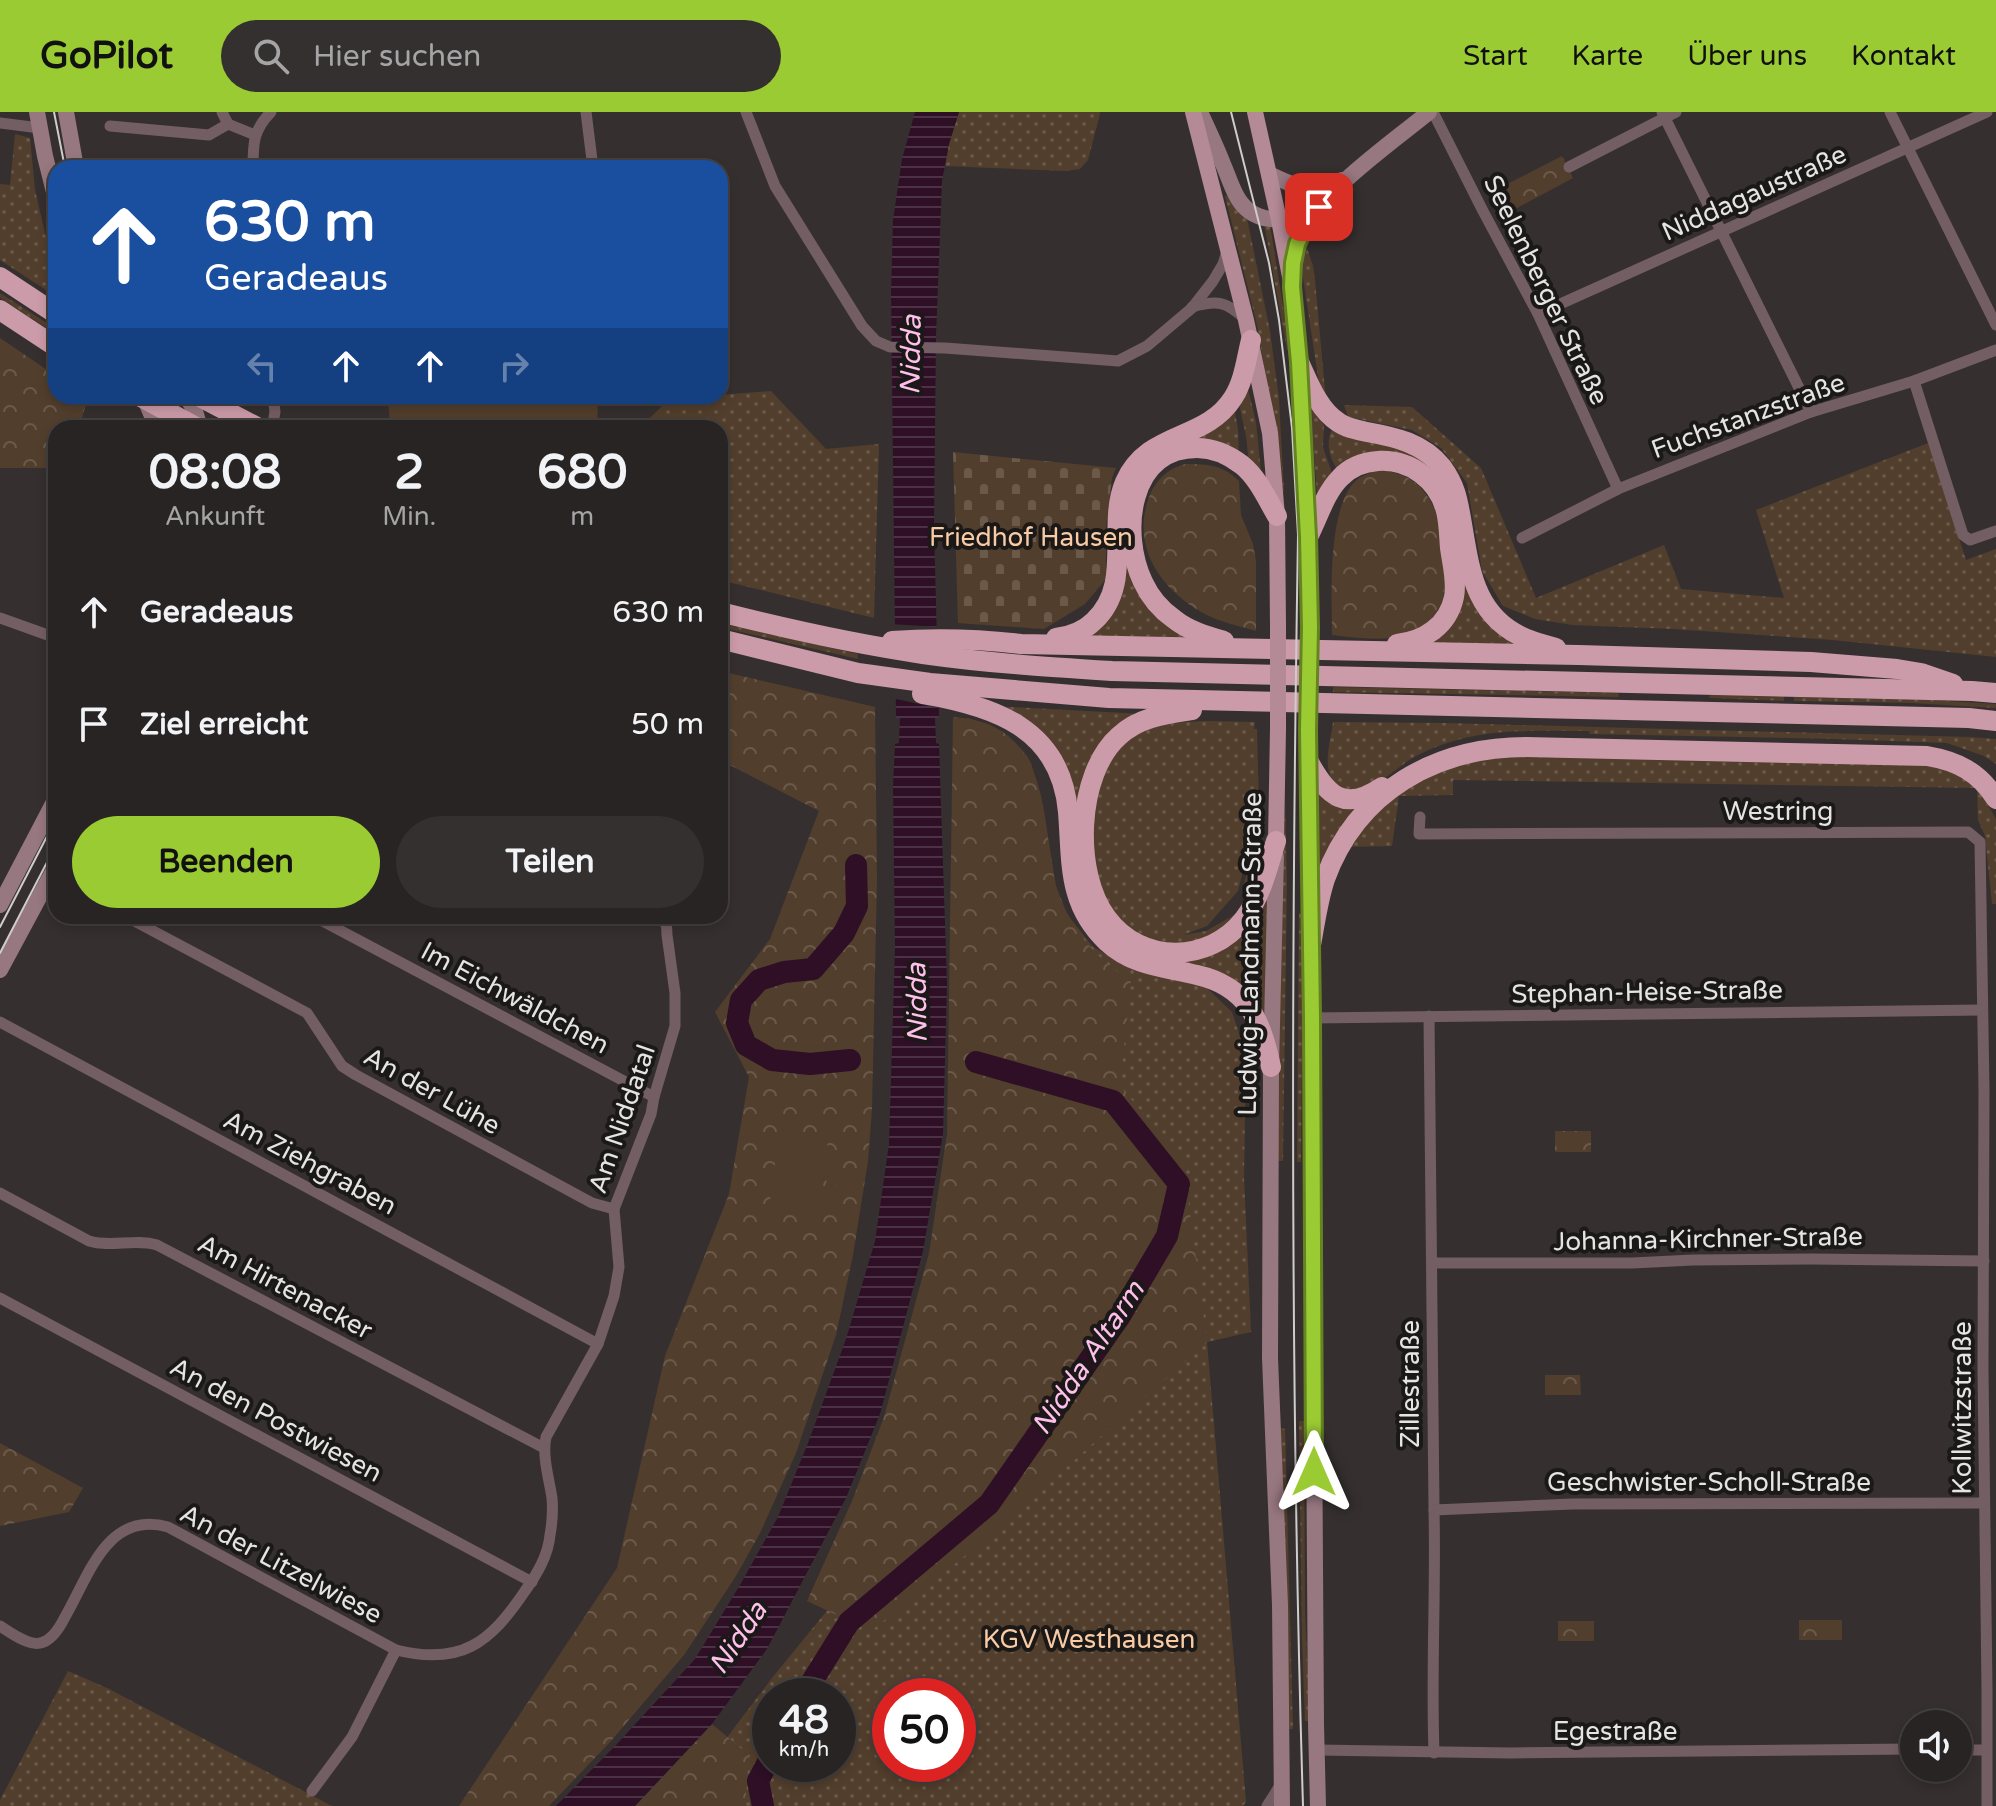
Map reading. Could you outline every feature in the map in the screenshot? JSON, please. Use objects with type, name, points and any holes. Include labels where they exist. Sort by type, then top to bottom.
[{"type":"highway","points":[[0,277],[48,309]]},
{"type":"highway","points":[[0,310],[48,341]]},
{"type":"highway","points":[[1021,644],[1074,634],[1091,624],[1106,607],[1115,581],[1117,517],[1127,477],[1150,450],[1205,424],[1223,411],[1240,384],[1248,330]]},
{"type":"highway","points":[[1299,362],[1321,405],[1340,424],[1406,441],[1427,453],[1444,469],[1457,495],[1471,573],[1481,601],[1498,621],[1524,638],[1579,655]]},
{"type":"highway","points":[[156,404],[184,420]]},
{"type":"highway","points":[[213,404],[244,420]]},
{"type":"highway","points":[[1243,648],[1189,629],[1175,621],[1152,598],[1138,572],[1132,544],[1136,492],[1147,473],[1161,459],[1179,450],[1210,449],[1231,457],[1244,467],[1258,483],[1277,516]]},
{"type":"highway","points":[[1308,537],[1338,479],[1362,463],[1388,460],[1415,468],[1426,477],[1441,498],[1446,512],[1454,577],[1454,597],[1447,612],[1438,627],[1425,637],[1407,643],[1356,650]]},
{"type":"highway","points":[[728,614],[857,643],[975,661],[1112,671],[1996,693]]},
{"type":"highway","points":[[857,643],[927,638],[1021,644],[1811,662],[1921,673],[1972,691]]},
{"type":"highway","points":[[728,641],[858,673],[899,691],[944,698],[1109,698],[1996,721]]},
{"type":"highway","points":[[975,697],[995,713],[1026,730],[1049,754],[1057,768],[1066,799],[1072,874],[1080,902],[1095,929],[1121,952],[1142,963],[1200,975],[1233,991],[1243,999],[1259,1023],[1271,1067]]},
{"type":"highway","points":[[1237,703],[1147,719],[1120,735],[1107,748],[1096,767],[1086,804],[1084,845],[1087,870],[1095,897],[1120,933],[1158,952],[1195,952],[1225,938],[1243,920],[1255,901],[1276,841]]},
{"type":"highway","points":[[1309,762],[1324,787],[1340,797],[1356,800],[1365,798],[1405,771],[1442,753],[1503,741],[1928,749],[1971,759],[1996,777]]},
{"type":"highway","points":[[1311,945],[1326,878],[1340,847],[1359,819],[1408,777],[1443,759],[1464,753],[1526,747],[1927,756],[1967,768],[1996,799]]},
{"type":"main road","points":[[66,112],[75,160]]},
{"type":"main road","name":"Ludwig-Landmann-Straße","points":[[1193,112],[1248,330],[1270,433],[1277,516],[1278,729],[1271,1067],[1270,1358],[1280,1605],[1282,1806]]},
{"type":"main road","points":[[1200,112],[1235,195],[1244,207],[1256,215],[1279,220],[1299,217],[1319,207]]},
{"type":"main road","points":[[1255,112],[1292,287],[1308,537],[1318,1806]]},
{"type":"main road","points":[[1292,287],[1297,244],[1319,207],[1357,171],[1431,112]]},
{"type":"main road","points":[[38,120],[48,164]]},
{"type":"main road","points":[[1269,174],[1308,189],[1336,183],[1357,171]]},
{"type":"main road","points":[[0,905],[48,813]]},
{"type":"main road","points":[[0,970],[48,885]]},
{"type":"street","points":[[222,112],[228,124],[255,135]]},
{"type":"street","points":[[253,160],[255,135],[271,112]]},
{"type":"street","points":[[586,112],[592,160]]},
{"type":"street","points":[[746,112],[775,186],[862,326],[876,341],[890,347],[1118,361],[1147,346],[1192,308],[1213,281],[1228,251]]},
{"type":"street","name":"Seelenberger Straße","points":[[1431,112],[1538,314],[1618,489]]},
{"type":"street","points":[[1890,112],[1996,325]]},
{"type":"street","name":"Niddagaustraße","points":[[1538,314],[1987,112]]},
{"type":"street","points":[[1569,167],[1668,114],[1720,231],[1811,412]]},
{"type":"street","points":[[0,123],[38,120]]},
{"type":"street","points":[[110,126],[209,135],[228,124]]},
{"type":"street","points":[[1192,308],[1209,302],[1229,306],[1248,330]]},
{"type":"street","name":"Fuchstanzstraße","points":[[1522,538],[1618,489],[1811,412],[1914,381],[1996,350]]},
{"type":"street","points":[[1914,381],[1963,535],[1970,540],[1996,531]]},
{"type":"street","points":[[0,618],[48,635]]},
{"type":"street","name":"Westring","points":[[1420,817],[1419,834],[1968,832],[1980,842],[1982,1010]]},
{"type":"street","name":"An der Lühe","points":[[140,924],[307,1013],[342,1066],[356,1075],[586,1200],[614,1209]]},
{"type":"street","name":"Im Eichwäldchen","points":[[328,924],[654,1097]]},
{"type":"street","name":"Am Niddatal","points":[[544,1448],[546,1437],[598,1344],[614,1296],[619,1267],[614,1209],[651,1114],[675,1026],[667,924]]},
{"type":"street","name":"Stephan-Heise-Straße","points":[[1312,1018],[1982,1010]]},
{"type":"street","name":"Kollwitzstraße","points":[[1982,1010],[1984,1503],[1992,1689],[1986,1750],[1987,1806]]},
{"type":"street","name":"Zillestraße","points":[[1429,1016],[1434,1388],[1434,1753]]},
{"type":"street","name":"Am Ziehgraben","points":[[0,1022],[598,1344]]},
{"type":"street","name":"Am Hirtenacker","points":[[0,1193],[89,1241],[157,1245],[544,1448]]},
{"type":"street","name":"Johanna-Kirchner-Straße","points":[[1432,1263],[1812,1259],[1984,1261]]},
{"type":"street","name":"An den Postwiesen","points":[[0,1298],[532,1582]]},
{"type":"street","points":[[396,1650],[432,1655],[473,1646],[495,1630],[532,1582],[545,1557],[550,1536],[552,1501],[544,1448]]},
{"type":"street","name":"Geschwister-Scholl-Straße","points":[[1434,1510],[1587,1504],[1984,1503]]},
{"type":"street","name":"An der Litzelwiese","points":[[0,1626],[30,1643],[39,1644],[62,1624],[107,1543],[130,1527],[151,1524],[168,1527],[396,1650],[352,1737],[312,1791]]},
{"type":"street","name":"Egestraße","points":[[1317,1750],[1694,1753],[1900,1749]]},
{"type":"street","points":[[1972,1750],[1986,1750]]},
{"type":"street","points":[[1267,1806],[1282,1783]]},
{"type":"green space","points":[[959,112],[1100,114],[1088,160],[1080,169],[1065,171],[945,166]]},
{"type":"green space","points":[[15,134],[30,138],[35,190],[48,244],[46,290],[0,260],[0,184],[10,185]]},
{"type":"green space","points":[[1562,156],[1573,178],[1500,217],[1488,194]]},
{"type":"green space","points":[[1229,195],[1246,213],[1270,331],[1279,399],[1284,492],[1257,325],[1225,196]]},
{"type":"green space","points":[[1264,223],[1270,225],[1290,349],[1287,350]]},
{"type":"green space","points":[[1307,248],[1315,280],[1326,401],[1318,377],[1303,277]]},
{"type":"green space","points":[[0,293],[48,324],[48,329],[0,298]]},
{"type":"green space","points":[[0,338],[48,371],[48,404],[86,404],[81,420],[48,420],[48,468],[0,468]]},
{"type":"green space","points":[[1247,385],[1256,422],[1261,473],[1249,463],[1238,399]]},
{"type":"green space","points":[[771,391],[826,449],[879,444],[874,618],[728,582],[728,420],[648,420],[664,404],[728,404],[728,394]]},
{"type":"green space","points":[[388,404],[598,404],[597,420],[390,420]]},
{"type":"green space","points":[[1344,405],[1412,407],[1481,468],[1536,598],[1664,545],[1681,589],[1784,598],[1756,510],[1928,443],[1966,560],[1996,549],[1996,657],[1833,640],[1572,625],[1535,619],[1503,606],[1482,571],[1467,483],[1441,448],[1412,430],[1348,417]]},
{"type":"green space","points":[[1234,407],[1239,455],[1205,442],[1169,447],[1151,460],[1138,477],[1126,522],[1126,546],[1139,590],[1162,619],[1194,637],[1086,636],[1104,620],[1116,603],[1121,586],[1124,508],[1129,488],[1138,471],[1163,449],[1207,428]]},
{"type":"green space","points":[[1311,409],[1324,425],[1323,447],[1333,476],[1317,495]]},
{"type":"green space","points":[[1332,429],[1405,450],[1428,464],[1461,557],[1518,644],[1428,643],[1452,616],[1428,472],[1338,471],[1329,451]]},
{"type":"green space","name":"Friedhof Hausen","points":[[953,452],[1116,468],[1106,527],[1106,579],[1085,604],[1044,629],[958,623]]},
{"type":"green space","points":[[1186,464],[1215,466],[1239,481],[1241,515],[1253,544],[1256,561],[1256,631],[1214,618],[1193,607],[1166,583],[1148,553],[1144,519],[1148,500],[1167,472]]},
{"type":"green space","points":[[1376,470],[1406,477],[1428,497],[1441,534],[1445,565],[1444,593],[1431,620],[1407,635],[1375,639],[1332,635],[1333,552],[1341,508],[1348,490],[1359,478]]},
{"type":"green space","points":[[728,625],[858,654],[858,659],[728,629]]},
{"type":"green space","points":[[728,673],[875,707],[877,879],[868,1161],[836,1335],[796,1453],[760,1533],[684,1655],[611,1741],[549,1806],[459,1806],[617,1568],[665,1356],[729,1194],[749,1077],[715,1012],[770,939],[819,811],[728,764]]},
{"type":"green space","points":[[1333,687],[1618,693],[1619,697],[1333,692]]},
{"type":"green space","points":[[1714,694],[1784,696],[1784,701],[1710,698]]},
{"type":"green space","points":[[1794,697],[1930,700],[1996,704],[1996,708],[1794,701]]},
{"type":"green space","points":[[992,706],[1143,714],[1107,738],[1088,772],[1079,832],[1080,860],[1086,887],[1097,913],[1115,936],[1138,952],[1152,957],[1181,960],[1202,956],[1242,930],[1245,957],[1240,990],[1205,971],[1148,959],[1114,941],[1096,920],[1083,895],[1076,869],[1068,784],[1061,764],[1049,745],[1030,727]]},
{"type":"green space","points":[[953,717],[981,722],[1003,732],[1019,747],[1038,785],[1054,880],[1062,903],[1087,944],[1131,982],[1120,1086],[1183,1160],[1207,1342],[986,1539],[871,1631],[807,1601],[852,1501],[884,1417],[929,1253],[947,1134]]},
{"type":"green space","name":"KGV Westhausen","points":[[967,718],[1003,732],[1031,763],[1041,796],[1056,886],[1067,914],[1093,947],[1127,965],[1207,988],[1232,1012],[1246,1054],[1244,1177],[1251,1332],[1207,1342],[1246,1802],[1243,1806],[675,1806],[752,1704],[752,1782],[856,1782],[856,1678],[772,1678],[888,1536],[997,1388],[961,949]]},
{"type":"green space","points":[[1206,721],[1255,722],[1259,809],[1238,891],[1207,926],[1183,935],[1206,931],[1234,915],[1221,928],[1197,941],[1170,943],[1135,932],[1112,909],[1096,867],[1093,820],[1096,797],[1112,758],[1131,738],[1160,725]]},
{"type":"green space","points":[[1333,722],[1970,737],[1996,739],[1996,764],[1984,756],[1947,743],[1522,731],[1480,735],[1437,746],[1409,760],[1374,785],[1356,792],[1338,786],[1329,771],[1328,752]]},
{"type":"green space","points":[[1494,751],[1937,762],[1978,788],[1996,819],[1996,904],[1992,904],[1985,836],[1978,820],[1977,788],[1453,780],[1453,795],[1399,796],[1392,846],[1348,847],[1365,822],[1405,784]]},
{"type":"green space","points":[[1316,783],[1361,803],[1316,873]]},
{"type":"green space","points":[[1285,800],[1287,878],[1283,1161],[1278,1161],[1276,1135]]},
{"type":"green space","points":[[1262,828],[1253,884],[1246,905],[1242,889]]},
{"type":"green space","points":[[1267,888],[1267,1018],[1249,994],[1255,942],[1252,920]]},
{"type":"green space","points":[[1299,913],[1302,913],[1303,960],[1301,1162],[1297,1162]]},
{"type":"green space","points":[[1555,1131],[1591,1131],[1591,1152],[1555,1152]]},
{"type":"green space","points":[[779,1134],[828,1140],[818,1216],[769,1209]]},
{"type":"green space","points":[[829,1167],[847,1169],[845,1187],[826,1184]]},
{"type":"green space","points":[[1545,1375],[1580,1375],[1581,1395],[1545,1395]]},
{"type":"green space","points":[[1299,1421],[1304,1421],[1305,1611],[1310,1721],[1305,1721],[1302,1640]]},
{"type":"green space","points":[[1280,1428],[1285,1429],[1293,1729],[1286,1729]]},
{"type":"green space","points":[[0,1443],[83,1488],[69,1512],[0,1526]]},
{"type":"green space","points":[[1799,1620],[1842,1620],[1842,1640],[1799,1640]]},
{"type":"green space","points":[[1558,1621],[1594,1621],[1594,1641],[1558,1641]]},
{"type":"green space","points":[[68,1671],[107,1688],[332,1806],[0,1806],[0,1800]]},
{"type":"green space","points":[[712,1724],[749,1755],[745,1806],[635,1806]]},
{"type":"water","name":"Nidda","points":[[915,112],[959,112],[942,181],[936,337],[934,526],[939,718],[935,718],[936,743],[939,744],[947,984],[943,1134],[923,1251],[880,1414],[846,1498],[767,1649],[712,1724],[635,1806],[556,1806],[695,1659],[740,1585],[778,1517],[808,1443],[846,1339],[875,1241],[889,1144],[895,948],[893,786],[900,718],[896,718],[891,294],[893,220],[902,159]]},
{"type":"pier","points":[[891,624],[940,627],[943,709],[891,698]]},
{"type":"waterway","name":"Nidda Altarm","points":[[850,1060],[810,1064],[772,1060],[746,1045],[737,1023],[741,1000],[759,980],[784,972],[813,969],[844,933],[857,906],[856,865]]},
{"type":"waterway","name":"Nidda Altarm","points":[[814,1678],[849,1622],[989,1504],[1120,1316],[1167,1236],[1179,1184],[1113,1101],[976,1062]]},
{"type":"waterway","name":"Nidda Altarm","points":[[758,1782],[763,1806]]},
{"type":"tram line","points":[[54,112],[63,160]]},
{"type":"tram line","points":[[1231,112],[1269,263],[1279,320],[1292,428],[1298,535],[1293,1171],[1303,1806]]},
{"type":"tram line","points":[[167,404],[174,420]]},
{"type":"tram line","points":[[0,927],[48,834]]},
{"type":"tram line","points":[[0,953],[48,860]]},
{"type":"route","points":[[1314,1472],[1308,730],[1310,627],[1299,362],[1292,287],[1297,244],[1319,207]]}]
